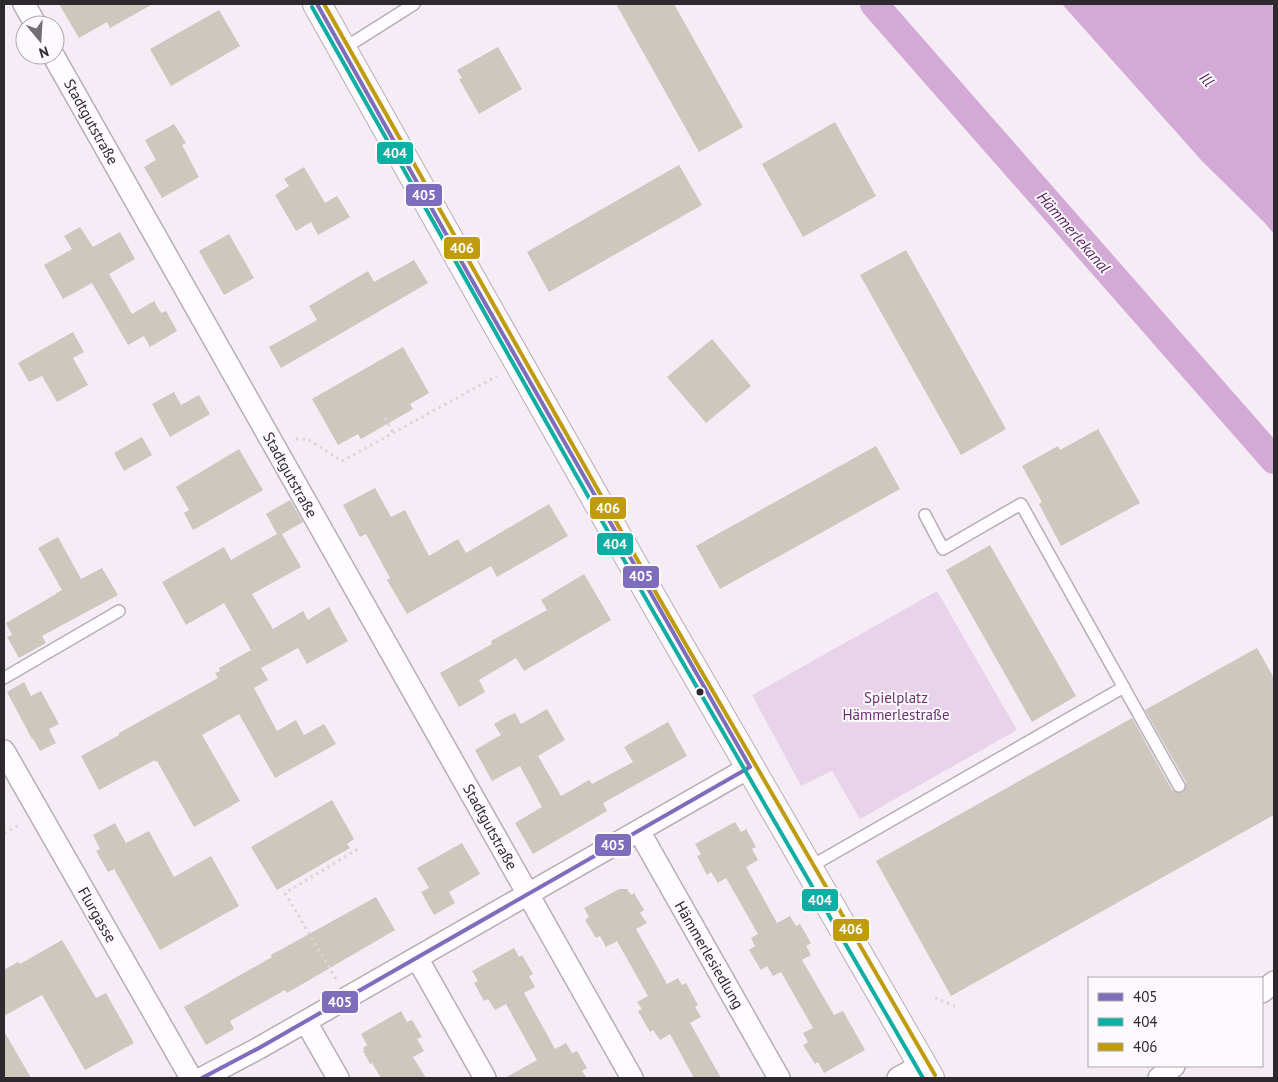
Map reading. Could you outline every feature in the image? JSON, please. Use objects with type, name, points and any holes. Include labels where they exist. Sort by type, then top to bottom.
[{"type":"street","points":[[24,4],[30,15]]},
{"type":"street","points":[[317,4],[750,767],[926,1071],[898,1078]]},
{"type":"street","name":"Stadtgutstraße","points":[[59,65],[528,894]]},
{"type":"street","name":"Flurgasse","points":[[4,751],[191,1078]]},
{"type":"street","points":[[202,1078],[306,1022],[750,767]]},
{"type":"street","name":"Hämmerlesiedlung","points":[[639,831],[779,1078]]},
{"type":"street","points":[[528,894],[632,1078]]},
{"type":"street","points":[[417,958],[485,1078]]},
{"type":"street","points":[[1263,991],[1274,982]]},
{"type":"street","points":[[306,1022],[338,1078]]},
{"type":"street","points":[[1159,1078],[1173,1067]]},
{"type":"lane","points":[[343,50],[414,4]]},
{"type":"lane","points":[[925,515],[944,548],[1021,504],[1179,786]]},
{"type":"lane","points":[[4,678],[119,611]]},
{"type":"lane","points":[[808,868],[1124,688]]},
{"type":"path","points":[[274,446],[291,439],[307,439],[342,461],[520,364]]},
{"type":"path","points":[[385,418],[393,433]]},
{"type":"path","points":[[340,986],[285,893],[358,849]]},
{"type":"path","points":[[935,998],[955,1006]]},
{"type":"green space","name":"Spielplatz Hämmerlestraße","points":[[937,591],[1017,730],[860,819],[832,771],[801,786],[752,695]]},
{"type":"water","name":"Ill","points":[[1062,4],[1271,4],[1274,8],[1274,234],[1202,161]]},
{"type":"building","points":[[59,4],[153,4],[110,28],[107,22],[79,38]]},
{"type":"building","points":[[616,4],[674,4],[743,127],[699,152]]},
{"type":"building","points":[[219,10],[240,46],[171,86],[150,49]]},
{"type":"building","points":[[498,47],[522,89],[479,114],[459,79],[462,78],[457,70]]},
{"type":"building","points":[[835,122],[876,196],[803,237],[762,164]]},
{"type":"building","points":[[174,124],[186,143],[182,145],[199,177],[162,198],[144,167],[156,160],[145,140]]},
{"type":"building","points":[[679,165],[702,205],[549,292],[527,252]]},
{"type":"building","points":[[304,167],[325,203],[337,196],[350,217],[318,235],[311,222],[296,231],[275,195],[289,186],[284,179]]},
{"type":"building","points":[[80,227],[93,247],[120,232],[135,259],[109,274],[132,314],[154,301],[161,313],[166,311],[177,331],[150,347],[144,336],[128,345],[92,283],[63,299],[44,265],[72,249],[64,236]]},
{"type":"building","points":[[229,234],[254,278],[224,295],[199,251]]},
{"type":"building","points":[[906,250],[1006,429],[961,455],[860,275]]},
{"type":"building","points":[[414,260],[428,283],[281,368],[269,347],[317,320],[309,306],[368,271],[374,282]]},
{"type":"building","points":[[73,332],[84,352],[73,358],[88,385],[57,402],[42,376],[29,382],[18,363]]},
{"type":"building","points":[[712,339],[751,386],[706,423],[667,377]]},
{"type":"building","points":[[403,347],[429,393],[410,404],[413,409],[361,439],[358,434],[338,445],[312,399]]},
{"type":"building","points":[[174,392],[181,405],[199,395],[210,414],[170,437],[152,404]]},
{"type":"building","points":[[1098,429],[1140,503],[1061,546],[1039,504],[1042,502],[1022,466],[1058,446],[1060,450]]},
{"type":"building","points":[[142,437],[152,455],[124,471],[114,453]]},
{"type":"building","points":[[876,446],[900,489],[720,589],[696,546]]},
{"type":"building","points":[[239,449],[263,490],[193,530],[184,513],[189,510],[176,487]]},
{"type":"building","points":[[375,488],[391,517],[405,510],[429,556],[458,539],[466,553],[549,504],[568,536],[497,577],[491,566],[407,614],[387,580],[390,578],[366,534],[360,537],[343,505]]},
{"type":"building","points":[[290,500],[303,522],[282,534],[301,567],[252,594],[273,629],[303,611],[308,620],[329,607],[348,641],[307,664],[298,648],[261,668],[268,680],[254,688],[277,731],[296,720],[304,735],[324,724],[336,744],[275,778],[239,714],[202,735],[240,801],[194,827],[155,760],[99,790],[81,756],[218,678],[215,673],[220,671],[219,668],[251,650],[224,603],[186,625],[162,582],[224,547],[231,560],[277,534],[266,514]]},
{"type":"building","points":[[58,537],[81,579],[102,568],[118,595],[42,636],[46,643],[19,658],[7,637],[12,635],[6,623],[62,590],[38,548]]},
{"type":"building","points":[[990,545],[1076,696],[1032,722],[946,570]]},
{"type":"building","points":[[584,574],[611,620],[524,671],[516,658],[479,680],[485,692],[459,707],[440,673],[492,644],[491,641],[547,610],[541,600]]},
{"type":"building","points":[[1257,648],[1274,678],[1274,815],[951,996],[876,861],[1132,718],[1172,790],[1178,793],[1183,792],[1186,782],[1145,710]]},
{"type":"building","points":[[24,682],[31,696],[41,691],[59,724],[49,729],[56,743],[40,751],[7,692]]},
{"type":"building","points":[[547,709],[565,740],[538,756],[561,796],[589,780],[592,784],[633,762],[624,747],[668,722],[687,756],[603,803],[607,811],[533,854],[515,823],[542,807],[520,766],[492,781],[475,750],[501,735],[494,724],[504,718],[515,713],[521,724]]},
{"type":"building","points":[[332,800],[354,839],[347,844],[350,848],[277,890],[251,847]]},
{"type":"building","points":[[735,822],[741,832],[746,829],[756,847],[752,849],[758,860],[746,867],[777,923],[790,916],[796,926],[800,924],[811,943],[806,946],[811,955],[802,960],[834,1015],[843,1011],[865,1050],[824,1073],[818,1062],[815,1064],[803,1045],[808,1042],[803,1033],[813,1028],[781,972],[773,976],[767,966],[761,970],[749,950],[755,946],[751,938],[758,934],[726,878],[718,883],[711,872],[707,875],[697,856],[701,854],[695,844]]},
{"type":"building","points":[[115,823],[126,843],[149,831],[174,877],[211,856],[239,906],[160,950],[114,869],[108,872],[96,851],[100,849],[93,835]]},
{"type":"building","points":[[462,843],[480,874],[449,892],[455,903],[434,915],[421,892],[429,888],[417,868]]},
{"type":"building","points":[[619,889],[627,889],[631,895],[634,893],[644,910],[640,913],[647,923],[636,929],[667,984],[678,978],[682,985],[686,983],[698,1005],[695,1007],[701,1017],[690,1023],[721,1078],[694,1078],[670,1034],[660,1040],[653,1030],[650,1032],[638,1011],[642,1009],[637,1002],[648,996],[617,941],[606,947],[600,936],[596,938],[585,920],[589,917],[584,908]]},
{"type":"building","points":[[376,897],[395,930],[287,993],[285,990],[230,1021],[234,1029],[206,1045],[184,1007],[272,957],[271,955]]},
{"type":"building","points":[[62,940],[96,998],[106,993],[134,1043],[85,1070],[42,995],[4,1016],[4,970],[18,962],[20,964]]},
{"type":"building","points":[[514,948],[519,957],[522,955],[533,974],[529,976],[535,987],[524,993],[555,1049],[566,1043],[572,1053],[577,1051],[587,1068],[582,1071],[587,1078],[505,1078],[537,1060],[506,1004],[495,1010],[488,999],[484,1001],[474,983],[478,981],[472,971]]},
{"type":"building","points":[[401,1011],[407,1022],[412,1020],[422,1037],[417,1039],[424,1051],[413,1057],[426,1078],[381,1078],[363,1051],[365,1050],[363,1048],[367,1045],[361,1034]]},
{"type":"building","points":[[4,1031],[31,1078],[4,1078]]},
{"type":"waterway","name":"Hämmerlekanal","points":[[874,4],[1274,460]]},
{"type":"transit line","name":"405","points":[[317,4],[469,275],[750,767]]},
{"type":"transit line","name":"406","points":[[324,4],[660,600],[935,1075]]},
{"type":"transit line","name":"404","points":[[312,7],[650,606],[923,1078]]},
{"type":"transit line","name":"405","points":[[202,1078],[259,1048],[750,767]]}]
